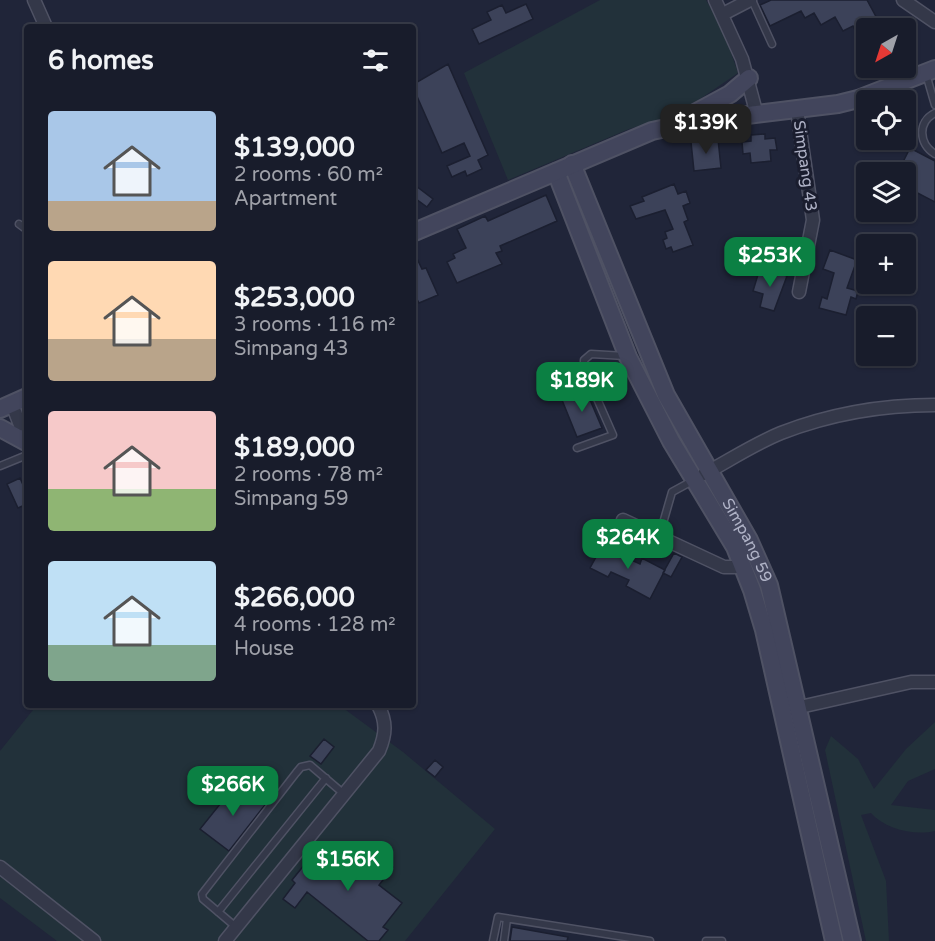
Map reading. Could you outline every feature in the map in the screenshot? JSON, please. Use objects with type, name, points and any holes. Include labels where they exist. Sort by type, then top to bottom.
[{"type":"street","points":[[34,0],[45,24]]},
{"type":"street","points":[[715,0],[749,78],[757,115]]},
{"type":"street","points":[[723,14],[751,0]]},
{"type":"street","points":[[903,0],[935,22]]},
{"type":"street","points":[[416,228],[652,131],[672,126],[797,110],[858,99],[930,70]]},
{"type":"street","points":[[672,126],[730,94],[749,78]]},
{"type":"street","name":"Simpang 43","points":[[797,110],[813,220],[799,292]]},
{"type":"street","name":"Simpang 59","points":[[572,164],[666,395],[749,540],[769,585],[800,707],[852,941]]},
{"type":"street","name":"Simpang 59","points":[[556,172],[628,357],[649,402],[723,524],[743,567],[764,630],[834,941]]},
{"type":"street","points":[[13,404],[24,434]]},
{"type":"street","points":[[694,479],[782,433],[828,419],[874,409],[935,405]]},
{"type":"street","points":[[0,428],[24,440]]},
{"type":"street","name":"Simpang 59","points":[[623,520],[724,567],[743,567]]},
{"type":"street","points":[[800,707],[911,682],[935,682]]},
{"type":"street","points":[[225,941],[379,751],[385,736],[385,721],[379,708]]},
{"type":"street","points":[[0,867],[94,941]]},
{"type":"lane","points":[[751,0],[772,44]]},
{"type":"lane","points":[[930,70],[935,105]]},
{"type":"lane","points":[[935,113],[925,121],[921,135],[927,149],[935,154]]},
{"type":"lane","points":[[19,224],[24,228]]},
{"type":"lane","points":[[577,448],[613,435],[584,369],[584,360],[591,354],[628,357]]},
{"type":"lane","points":[[0,466],[24,456]]},
{"type":"lane","points":[[659,537],[672,492],[694,479]]},
{"type":"lane","points":[[236,927],[203,899],[203,891],[296,773],[301,767],[310,765],[344,794]]},
{"type":"lane","points":[[218,912],[326,778]]},
{"type":"lane","points":[[493,941],[498,917],[650,941]]},
{"type":"lane","points":[[504,941],[507,918]]},
{"type":"lane","points":[[706,941],[722,941]]},
{"type":"shaded area","points":[[600,0],[706,0],[724,32],[738,73],[678,114],[629,129],[508,180],[464,73]]},
{"type":"shaded area","points":[[35,708],[343,708],[403,752],[495,829],[405,941],[57,941],[0,898],[0,751]]},
{"type":"shaded area","points":[[935,722],[935,769],[908,781],[891,805],[935,810],[935,831],[909,832],[884,823],[871,813],[861,815],[886,881],[889,941],[866,941],[825,750],[831,736],[858,759],[874,789],[906,749]]},
{"type":"building","points":[[771,0],[867,0],[877,18],[856,18],[856,32],[853,26],[843,31],[835,17],[821,25],[814,13],[805,18],[801,11],[770,26],[760,5]]},
{"type":"building","points":[[526,4],[533,19],[479,44],[472,29],[491,20],[487,12],[502,5],[506,13]]},
{"type":"building","points":[[448,64],[488,155],[478,160],[482,169],[467,176],[465,171],[452,177],[447,166],[470,156],[464,143],[442,153],[416,94],[416,83]]},
{"type":"building","points":[[765,134],[765,139],[775,138],[777,150],[770,150],[771,161],[751,163],[750,153],[743,154],[742,142],[751,141],[751,135]]},
{"type":"building","points":[[718,139],[721,168],[694,171],[691,142]]},
{"type":"building","points":[[909,150],[914,150],[935,161],[935,202],[916,192],[916,162],[903,162]]},
{"type":"building","points":[[674,184],[678,194],[686,191],[690,203],[683,206],[688,220],[684,222],[693,245],[673,252],[671,247],[666,249],[663,240],[667,238],[665,232],[673,229],[665,210],[636,219],[630,206],[644,201],[642,197]]},
{"type":"building","points":[[416,186],[433,199],[427,207],[416,199]]},
{"type":"building","points":[[546,195],[557,221],[500,246],[502,251],[496,253],[502,264],[457,283],[447,262],[455,258],[453,254],[466,248],[457,229],[485,216],[488,221]]},
{"type":"building","points":[[830,250],[856,260],[847,288],[856,290],[857,294],[856,299],[851,297],[846,315],[819,308],[822,297],[827,299],[834,273],[823,269]]},
{"type":"building","points":[[416,256],[422,269],[426,268],[438,295],[419,303],[416,297]]},
{"type":"building","points":[[760,268],[787,276],[774,311],[760,307],[763,294],[753,291]]},
{"type":"building","points":[[585,388],[602,428],[577,437],[562,400]]},
{"type":"building","points":[[20,478],[24,487],[24,505],[18,508],[7,484]]},
{"type":"building","points":[[606,539],[617,545],[614,552],[640,564],[642,558],[665,570],[650,599],[626,586],[629,580],[611,572],[608,577],[590,568]]},
{"type":"building","points":[[674,553],[682,557],[671,577],[663,573]]},
{"type":"building","points":[[324,739],[334,747],[321,764],[310,756]]},
{"type":"building","points":[[435,760],[443,767],[435,777],[426,770]]},
{"type":"building","points":[[237,783],[265,805],[229,851],[200,829]]},
{"type":"building","points":[[329,845],[363,871],[376,853],[393,867],[379,885],[402,903],[383,927],[388,930],[379,941],[368,941],[307,892],[295,908],[283,899],[295,883],[292,880],[305,864],[311,867]]},
{"type":"building","points":[[512,927],[568,937],[567,941],[510,941]]}]
